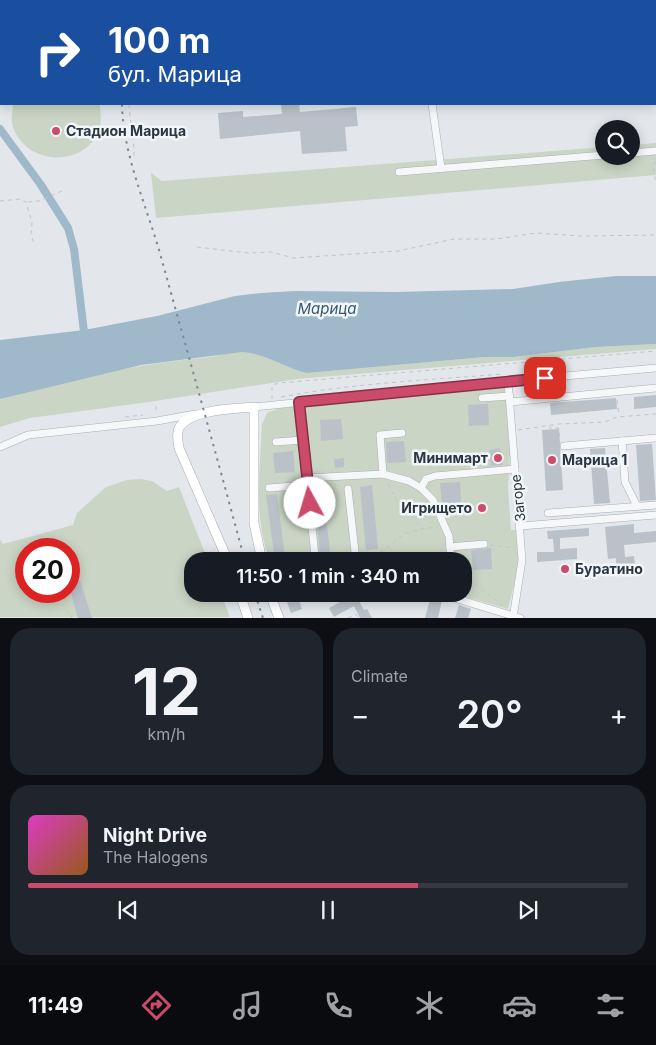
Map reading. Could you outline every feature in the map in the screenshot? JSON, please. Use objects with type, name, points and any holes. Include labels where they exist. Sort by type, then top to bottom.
[{"type":"main road","points":[[224,552],[179,448],[177,436],[179,428],[185,422],[200,413],[254,407],[254,523],[260,552]]},
{"type":"main road","points":[[243,602],[248,618]]},
{"type":"main road","points":[[273,602],[279,618]]},
{"type":"street","points":[[432,105],[440,168]]},
{"type":"street","points":[[640,152],[656,151]]},
{"type":"street","points":[[399,172],[595,156]]},
{"type":"street","points":[[254,407],[656,368]]},
{"type":"street","name":"Загоре","points":[[508,381],[522,549],[516,617]]},
{"type":"street","points":[[482,398],[510,399],[656,388]]},
{"type":"street","points":[[299,402],[315,552]]},
{"type":"street","points":[[0,447],[28,435],[157,421],[200,413]]},
{"type":"street","points":[[383,474],[380,434],[402,433]]},
{"type":"street","points":[[564,446],[656,438]]},
{"type":"street","points":[[276,442],[303,440]]},
{"type":"street","points":[[622,441],[625,482],[637,506]]},
{"type":"street","points":[[422,488],[426,479],[435,476],[515,469]]},
{"type":"street","points":[[269,488],[307,481],[383,474],[409,481],[422,488],[433,500],[449,536],[450,552]]},
{"type":"street","points":[[348,489],[355,552]]},
{"type":"street","points":[[548,513],[656,504]]},
{"type":"street","points":[[570,512],[571,522]]},
{"type":"street","points":[[520,526],[656,516]]},
{"type":"street","points":[[450,547],[484,544]]},
{"type":"street","points":[[470,602],[516,617]]},
{"type":"path","points":[[129,105],[130,122],[134,139],[134,156]]},
{"type":"path","points":[[656,161],[653,167],[656,184]]},
{"type":"path","points":[[0,201],[39,201],[62,191]]},
{"type":"path","points":[[26,202],[32,223],[31,234],[35,246]]},
{"type":"path","points":[[198,247],[249,253],[271,252],[294,258],[398,250],[454,239],[498,239],[536,233],[581,236],[656,235]]},
{"type":"path","points":[[273,405],[272,385],[279,383],[656,351]]},
{"type":"path","points":[[616,392],[619,417]]},
{"type":"path","points":[[156,406],[156,414]]},
{"type":"path","points":[[512,430],[605,422],[619,417],[656,414]]},
{"type":"path","points":[[549,426],[550,428],[558,428],[561,444],[564,446]]},
{"type":"path","points":[[383,474],[398,503],[413,516],[422,529]]},
{"type":"path","points":[[381,552],[406,533],[422,529],[445,527]]},
{"type":"path","points":[[484,544],[522,549]]},
{"type":"path","points":[[472,581],[516,617]]},
{"type":"path","points":[[62,603],[72,618]]},
{"type":"path","points":[[348,618],[356,614],[358,618]]},
{"type":"green space","name":"Стадион Марица","points":[[13,105],[100,105],[100,127],[95,139],[76,154],[65,157],[41,155],[30,149],[15,132],[12,121]]},
{"type":"green space","points":[[656,143],[656,175],[156,218],[151,173],[162,181],[595,148],[595,165],[640,165],[640,144]]},
{"type":"green space","points":[[656,344],[656,349],[297,379],[30,418],[0,427],[0,399],[104,373],[237,352],[254,353],[307,373],[485,357],[513,357],[596,347]]},
{"type":"green space","points":[[505,386],[510,455],[508,488],[511,530],[521,530],[520,561],[508,609],[472,599],[472,552],[267,552],[261,528],[259,510],[262,424],[267,413],[280,408]]},
{"type":"green space","points":[[141,479],[152,481],[167,491],[179,487],[204,552],[184,552],[184,602],[224,602],[230,617],[0,617],[0,539],[3,544],[15,541],[15,603],[80,603],[80,538],[25,538],[73,525],[77,513],[106,487],[127,480]]},
{"type":"water","name":"Марица","points":[[616,276],[656,276],[656,344],[596,347],[513,357],[485,357],[307,373],[259,355],[242,352],[141,365],[0,399],[0,340],[84,330],[157,316],[235,296],[261,293],[513,289]]},
{"type":"building","points":[[281,105],[299,105],[300,112],[356,107],[358,126],[345,127],[347,151],[302,154],[300,131],[220,139],[218,113],[243,111],[243,117],[282,114]]},
{"type":"building","points":[[656,395],[656,407],[634,409],[634,397]]},
{"type":"building","points":[[616,398],[617,409],[551,415],[550,403]]},
{"type":"building","points":[[488,404],[489,425],[469,426],[468,405]]},
{"type":"building","points":[[341,419],[343,439],[321,441],[320,420]]},
{"type":"building","name":"Марица 1","points":[[559,429],[563,490],[546,491],[542,430]]},
{"type":"building","points":[[404,441],[406,462],[387,463],[386,442]]},
{"type":"building","points":[[652,444],[656,500],[640,501],[636,445]]},
{"type":"building","points":[[500,448],[503,465],[491,466],[489,450]]},
{"type":"building","points":[[605,448],[610,503],[594,504],[590,449]]},
{"type":"building","points":[[293,451],[295,472],[275,473],[273,453]]},
{"type":"building","points":[[344,458],[344,467],[335,468],[334,459]]},
{"type":"building","points":[[460,482],[461,503],[442,504],[440,483]]},
{"type":"building","points":[[372,485],[378,549],[366,550],[360,487]]},
{"type":"building","points":[[323,489],[330,552],[320,552],[314,490]]},
{"type":"building","points":[[277,494],[284,552],[274,552],[266,495]]},
{"type":"building","points":[[634,524],[634,533],[656,531],[656,542],[624,545],[625,557],[634,556],[635,567],[616,568],[616,558],[608,559],[605,527]]},
{"type":"building","points":[[589,528],[589,536],[560,538],[560,549],[577,548],[577,559],[537,562],[537,552],[554,552],[553,539],[548,539],[547,531]]},
{"type":"building","points":[[491,548],[492,569],[473,570],[471,550]]},
{"type":"building","points":[[80,580],[92,618],[78,618],[74,603],[80,603]]},
{"type":"building","points":[[287,602],[300,602],[302,609],[291,613]]},
{"type":"building","points":[[340,602],[360,602],[364,610],[367,609],[372,618],[360,618],[354,606],[334,617],[329,608]]},
{"type":"building","points":[[429,602],[442,602],[438,618],[425,618]]},
{"type":"building","points":[[459,605],[471,609],[468,618],[455,618]]},
{"type":"waterway","points":[[0,129],[41,185],[68,228],[74,249],[85,340]]},
{"type":"railway","points":[[122,105],[123,123],[130,160],[159,250],[243,552]]},
{"type":"railway","points":[[258,602],[263,618]]},
{"type":"place","name":"Стадион Марица","points":[[56,131]]},
{"type":"place","name":"Минимарт","points":[[498,458]]},
{"type":"place","name":"Марица 1","points":[[552,460]]},
{"type":"place","name":"Игрището","points":[[482,508]]},
{"type":"place","name":"Буратино","points":[[565,569]]},
{"type":"route","points":[[310,503],[299,402],[545,378]]}]
